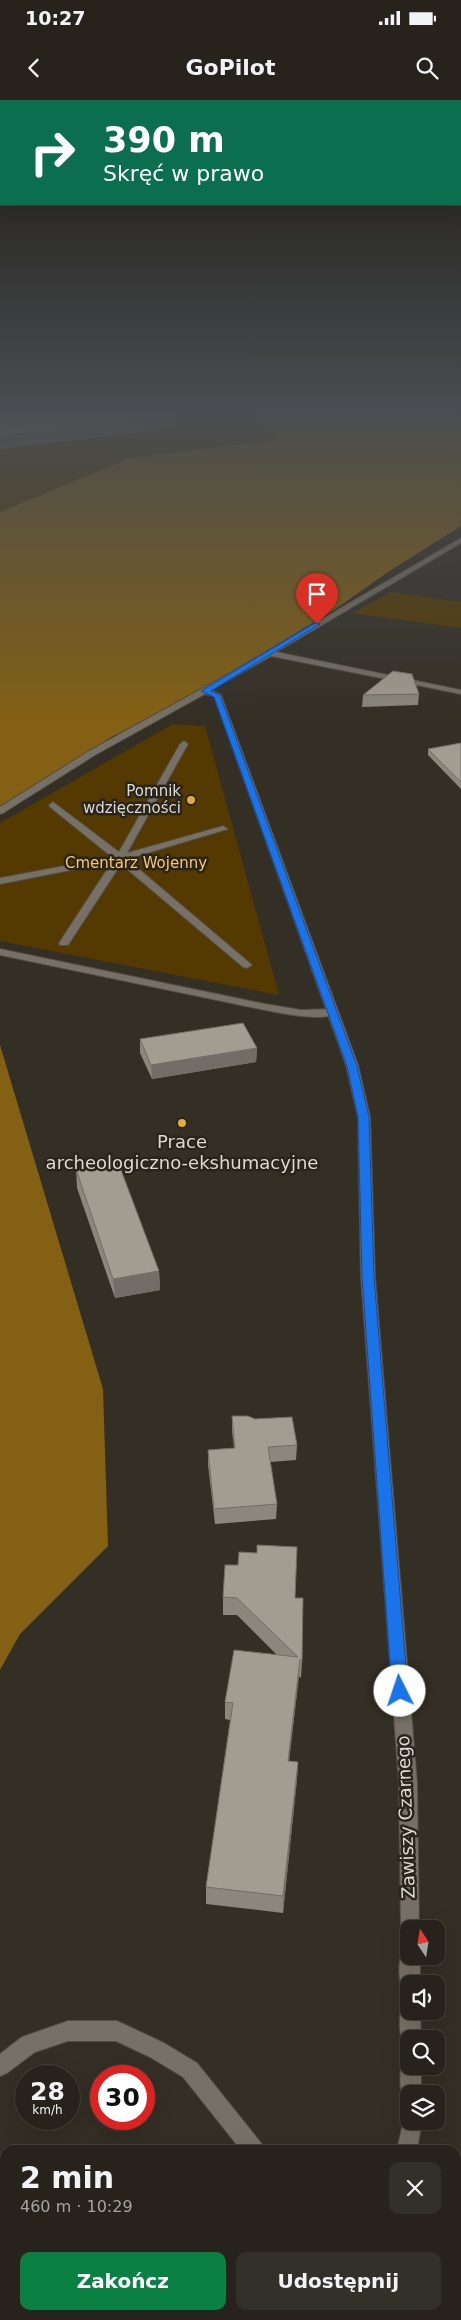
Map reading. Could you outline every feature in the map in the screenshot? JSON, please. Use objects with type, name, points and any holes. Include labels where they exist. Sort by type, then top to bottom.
[{"type":"street","points":[[0,812],[92,753],[205,691],[461,540]]},
{"type":"street","points":[[269,653],[461,692]]},
{"type":"street","name":"Zawiszy Czarnego","points":[[205,691],[217,695],[352,1066],[364,1117],[368,1277],[408,1783],[410,1920]]},
{"type":"street","points":[[64,943],[120,858],[184,744]]},
{"type":"street","points":[[53,805],[120,858],[247,966]]},
{"type":"street","points":[[0,881],[120,858],[223,829]]},
{"type":"street","points":[[0,952],[301,1013],[332,1012]]},
{"type":"street","points":[[0,2066],[29,2044],[68,2031],[117,2032],[157,2050],[190,2070],[250,2145]]},
{"type":"street","points":[[408,2145],[410,2130]]},
{"type":"green space","points":[[391,592],[461,602],[461,628],[352,613]]},
{"type":"green space","name":"Cmentarz Wojenny","points":[[173,724],[205,726],[279,995],[0,941],[0,823]]},
{"type":"shaded area","points":[[0,515],[461,515],[461,526],[388,572],[334,610],[170,709],[113,736],[0,807]]},
{"type":"shaded area","points":[[0,1045],[103,1389],[108,1546],[20,1634],[0,1670]]},
{"type":"building","points":[[393,671],[412,674],[419,694],[363,695]]},
{"type":"building","points":[[461,743],[461,782],[428,749]]},
{"type":"building","points":[[243,1023],[257,1048],[151,1065],[140,1039]]},
{"type":"building","points":[[118,1162],[159,1271],[113,1279],[76,1169]]},
{"type":"building","points":[[232,1416],[248,1416],[255,1419],[292,1417],[297,1445],[268,1447],[277,1504],[214,1509],[208,1450],[235,1448]]},
{"type":"building","points":[[257,1545],[297,1547],[295,1598],[303,1598],[302,1661],[300,1659],[288,1761],[298,1762],[283,1896],[206,1887],[233,1703],[225,1702],[234,1650],[298,1657],[237,1598],[223,1597],[225,1565],[238,1565],[239,1552],[257,1553]]},
{"type":"place","name":"Pomnik wdzięczności","points":[[191,800]]},
{"type":"place","name":"Prace archeologiczno-ekshumacyjne","points":[[182,1123]]},
{"type":"route","points":[[317,624],[205,691],[217,695],[352,1066],[364,1117],[368,1277],[400,1691]]}]
